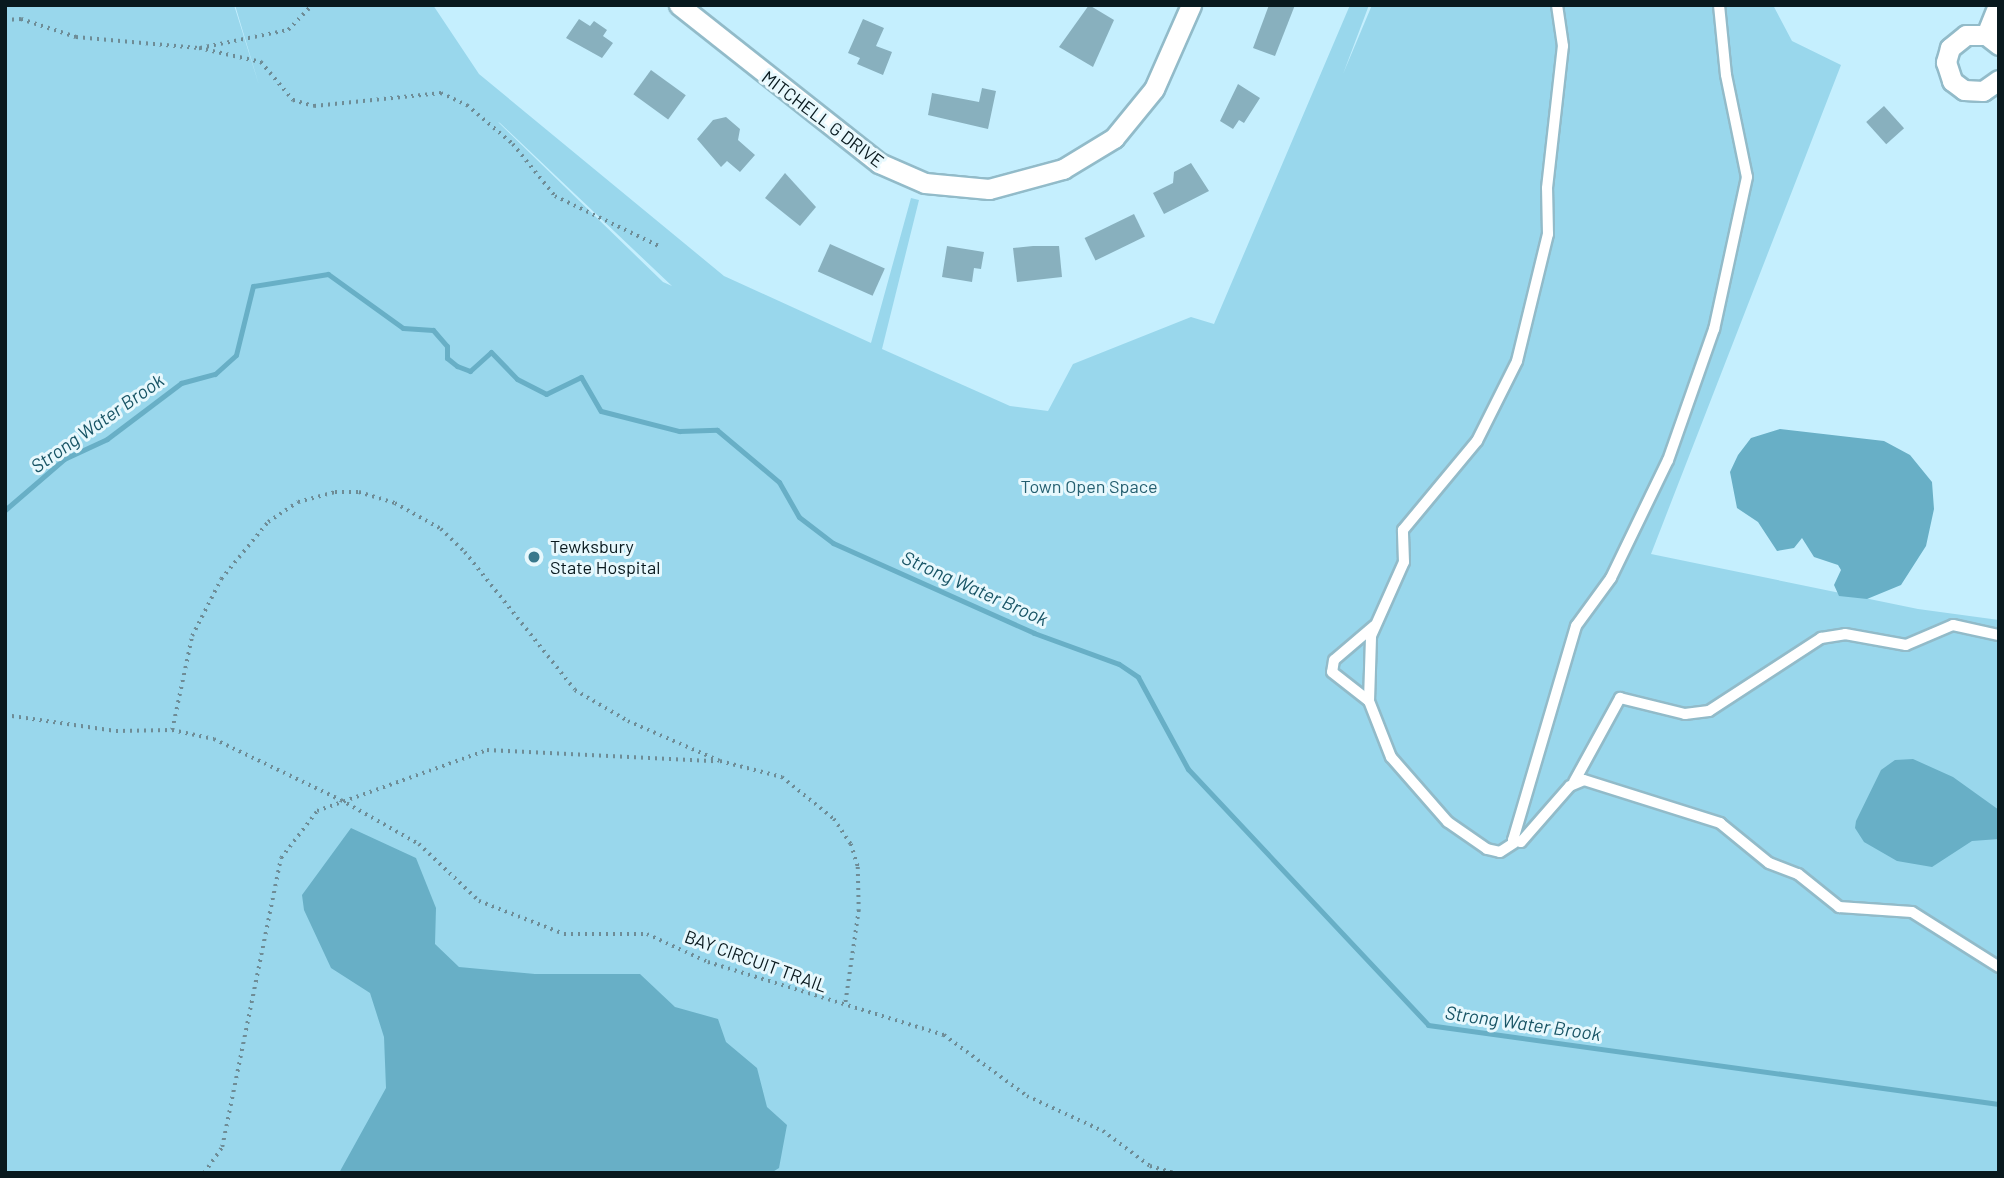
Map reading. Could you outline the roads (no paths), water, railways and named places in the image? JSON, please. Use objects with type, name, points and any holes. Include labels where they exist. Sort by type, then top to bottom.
[{"type":"street","name":"MITCHELL G DRIVE","points":[[679,5],[879,163],[925,183],[989,189],[1063,169],[1114,138],[1154,89],[1191,5]]},
{"type":"street","points":[[1998,5],[1992,40],[1966,35],[1954,43],[1946,69],[1952,81],[1970,92],[1988,89],[1999,80]]},
{"type":"lane","points":[[1369,701],[1338,681],[1332,666],[1374,626],[1404,562],[1403,530],[1477,441],[1517,361],[1548,234],[1547,188],[1563,46],[1557,5]]},
{"type":"lane","points":[[1514,843],[1576,626],[1611,578],[1662,474],[1714,329],[1719,287],[1747,177],[1726,75],[1719,5]]},
{"type":"lane","points":[[1374,626],[1369,701],[1391,757],[1448,822],[1487,849],[1500,852],[1524,839],[1574,783],[1620,698],[1685,714],[1709,711],[1821,638],[1845,634],[1906,645],[1953,625],[1999,635]]},
{"type":"lane","points":[[1574,783],[1584,780],[1720,823],[1769,863],[1798,874],[1839,907],[1912,912],[1999,967]]},
{"type":"waterway","name":"Strong Water Brook","points":[[5,510],[64,459],[107,439],[181,383],[215,374],[236,355],[253,286],[328,274],[403,328],[433,330],[447,346],[447,358],[457,366],[470,371],[491,352],[517,379],[546,394],[581,377],[601,411],[679,431],[717,430],[779,482],[799,517],[833,543],[1034,633],[1119,664],[1138,677],[1188,769],[1428,1025],[1999,1104]]},
{"type":"place","name":"Tewksbury State Hospital","points":[[534,557]]},
{"type":"park label","name":"Town Open Space","points":[[1089,486]]}]
